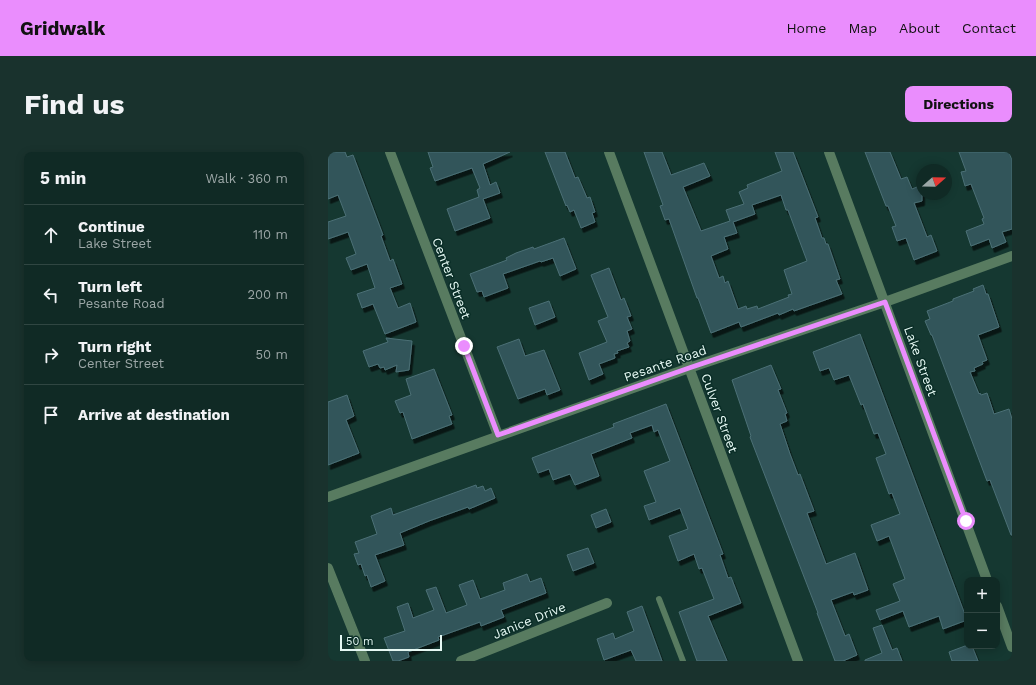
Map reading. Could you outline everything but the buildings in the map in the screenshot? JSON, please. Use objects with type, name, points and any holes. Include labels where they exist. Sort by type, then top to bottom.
[{"type":"street","name":"Center Street","points":[[390,152],[498,435]]},
{"type":"street","name":"Culver Street","points":[[609,152],[798,661]]},
{"type":"street","name":"Lake Street","points":[[829,152],[986,577]]},
{"type":"street","name":"Pesante Road","points":[[328,497],[498,435],[689,368],[885,302],[1012,256]]},
{"type":"street","points":[[328,568],[365,661]]},
{"type":"street","name":"Janice Drive","points":[[461,661],[607,603]]},
{"type":"street","points":[[1000,613],[1012,647]]},
{"type":"lane","points":[[659,598],[683,661]]},
{"type":"route","points":[[464,346],[498,435],[689,368],[885,302],[966,521]]}]
